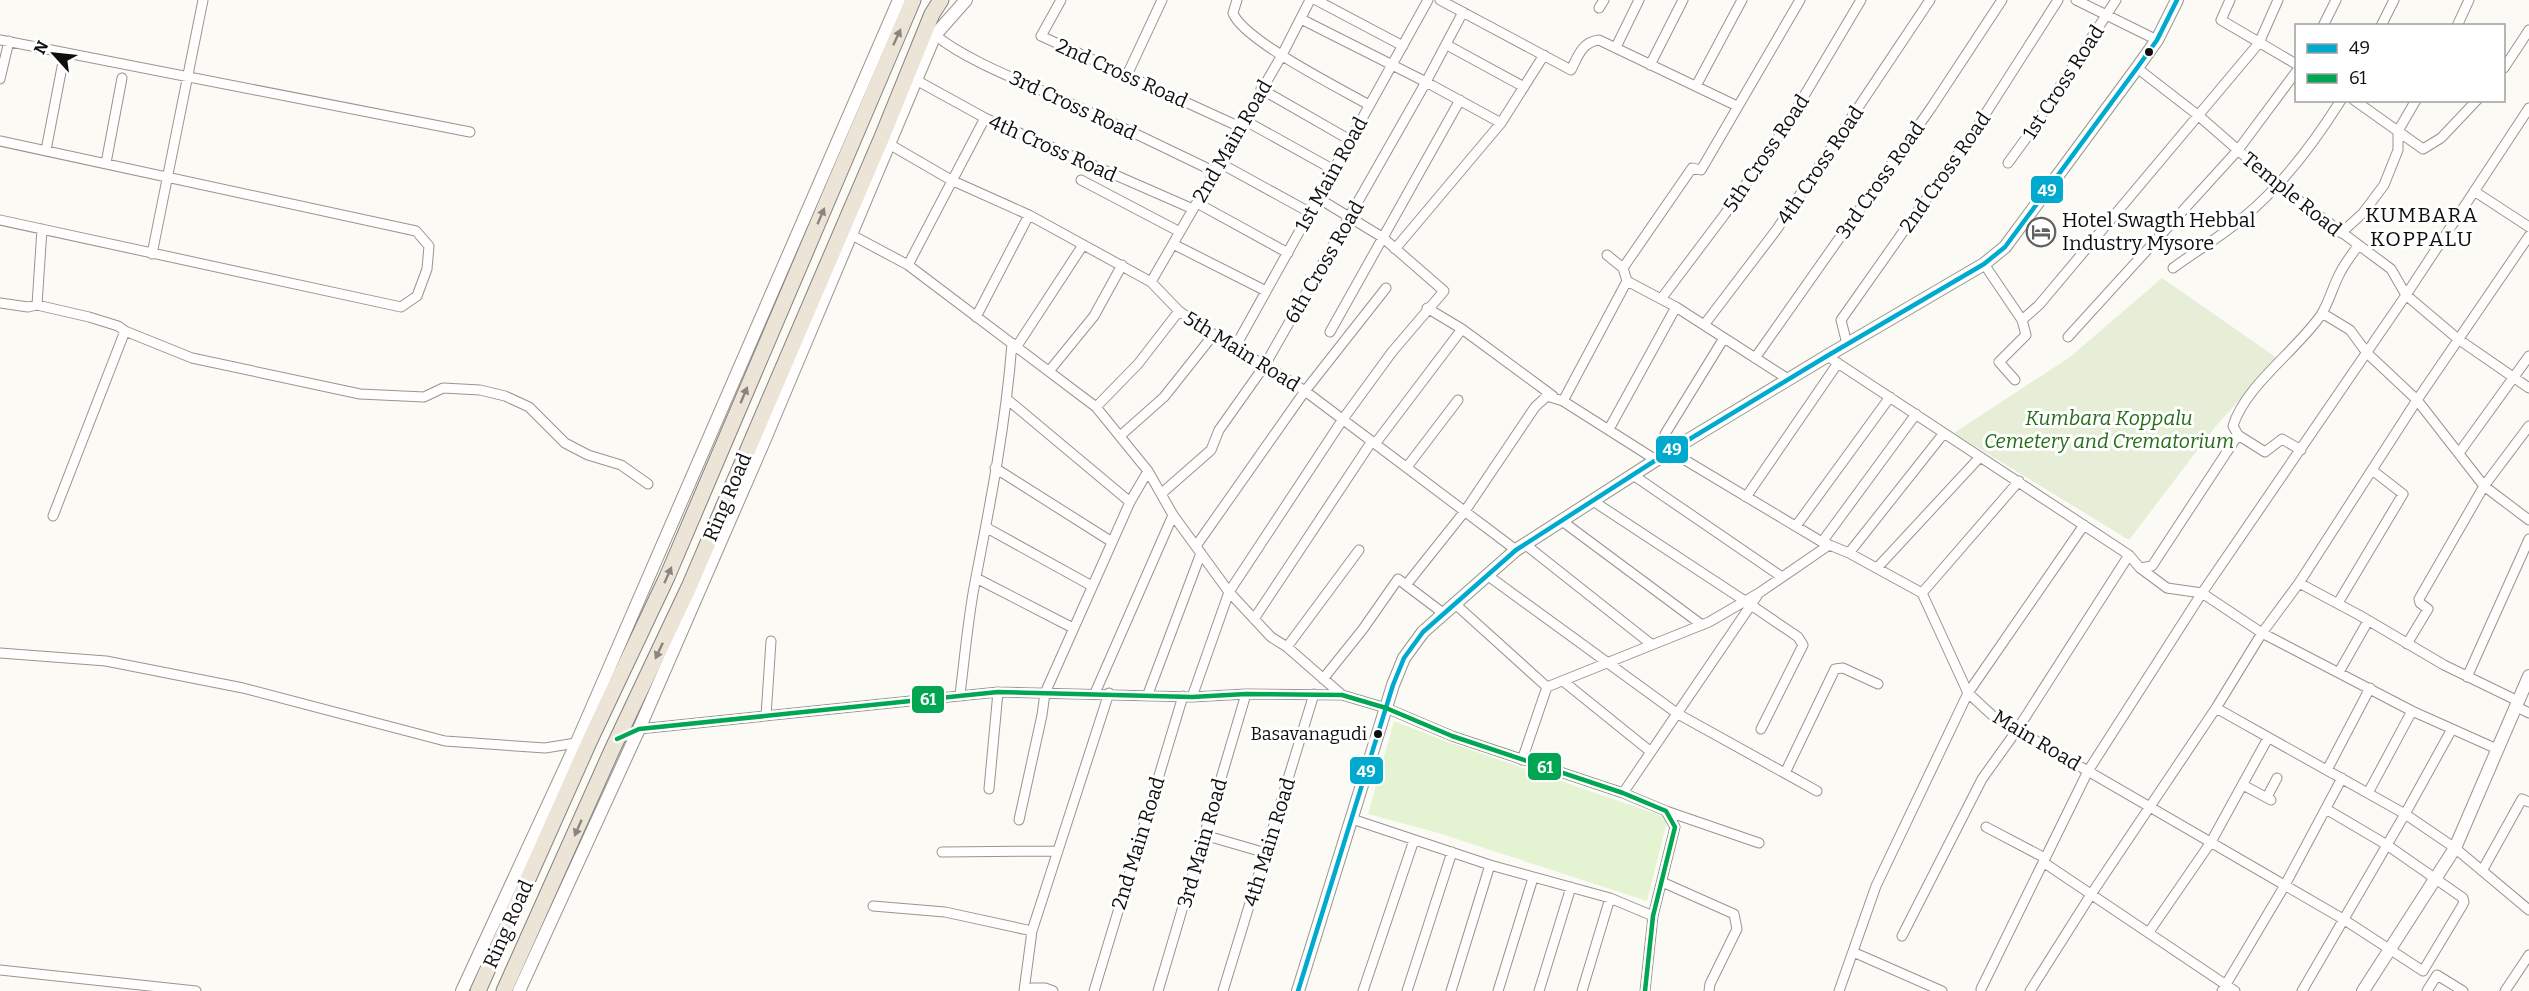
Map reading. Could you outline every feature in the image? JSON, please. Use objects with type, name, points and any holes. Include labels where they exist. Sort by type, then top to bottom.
[{"type":"highway","name":"Ring Road","points":[[478,991],[584,741],[667,577],[913,0]]},
{"type":"highway","name":"Ring Road","points":[[504,991],[617,739],[689,587],[882,137],[932,14],[941,0]]},
{"type":"street","points":[[152,254],[202,0]]},
{"type":"street","points":[[462,991],[584,741],[899,0]]},
{"type":"street","points":[[519,991],[639,729],[762,446],[935,35],[966,0]]},
{"type":"street","name":"2nd Cross Road","points":[[1061,0],[1041,36],[1242,123],[1334,170]]},
{"type":"street","points":[[1127,75],[1162,0]]},
{"type":"street","points":[[1237,0],[1233,13],[1235,20],[1282,55],[1369,105]]},
{"type":"street","name":"2nd Main Road","points":[[1151,282],[1218,162],[1282,55],[1310,0]]},
{"type":"street","points":[[1316,0],[1402,46]]},
{"type":"street","name":"1st Main Road","points":[[1234,349],[1428,0]]},
{"type":"street","points":[[1440,0],[1571,70],[1584,47],[1590,41],[1599,40],[1737,106]]},
{"type":"street","points":[[1616,47],[1639,0]]},
{"type":"street","points":[[1650,65],[1683,0]]},
{"type":"street","points":[[1696,86],[1742,0]]},
{"type":"street","points":[[1623,268],[1692,168],[1701,170],[1800,0]]},
{"type":"street","name":"5th Cross Road","points":[[1660,299],[1725,214],[1788,123],[1861,0]]},
{"type":"street","name":"4th Cross Road","points":[[1704,325],[1777,229],[1930,0]]},
{"type":"street","name":"3rd Cross Road","points":[[1755,358],[1931,108],[2002,0]]},
{"type":"street","name":"2nd Cross Road","points":[[1847,344],[1841,320],[1977,127],[2058,0]]},
{"type":"street","points":[[2076,0],[2157,40]]},
{"type":"street","name":"1st Cross Road","points":[[2008,163],[2116,0]]},
{"type":"street","points":[[1298,991],[1386,708],[1404,658],[1423,632],[1521,547],[1670,451],[1984,264],[2005,247],[2157,40],[2177,0]]},
{"type":"street","points":[[2230,0],[2221,20],[2295,63]]},
{"type":"street","points":[[2022,320],[2039,305],[2259,43],[2278,0]]},
{"type":"street","points":[[2324,24],[2336,0]]},
{"type":"street","points":[[2382,24],[2394,0]]},
{"type":"street","points":[[2458,24],[2469,0]]},
{"type":"street","name":"6th Cross Road","points":[[1162,493],[1211,450],[1219,430],[1265,365],[1426,82],[1463,12]]},
{"type":"street","points":[[1301,20],[1426,82],[1501,123]]},
{"type":"street","points":[[2505,67],[2529,30]]},
{"type":"street","name":"3rd Cross Road","points":[[935,35],[945,43],[1013,78],[1214,171]]},
{"type":"street","points":[[0,79],[4,40],[470,132]]},
{"type":"street","points":[[1446,45],[1524,87]]},
{"type":"street","points":[[1318,198],[1382,237],[1395,249],[1501,123],[1544,56]]},
{"type":"street","points":[[46,150],[62,67]]},
{"type":"street","name":"Temple Road","points":[[2137,68],[2199,116],[2278,185],[2391,269],[2406,295],[2458,339],[2529,388]]},
{"type":"street","points":[[2068,337],[2238,150],[2295,73]]},
{"type":"street","points":[[106,163],[122,78]]},
{"type":"street","name":"4th Cross Road","points":[[916,80],[985,118],[1195,206],[1288,253]]},
{"type":"street","points":[[1261,89],[1350,140]]},
{"type":"street","points":[[1330,332],[1460,100]]},
{"type":"street","points":[[2173,268],[2244,217],[2278,185],[2318,136],[2340,102]]},
{"type":"street","points":[[2357,102],[2423,149],[2441,138],[2475,102]]},
{"type":"street","points":[[2341,234],[2363,213],[2384,185],[2398,150],[2398,131],[2415,102]]},
{"type":"street","points":[[1981,989],[2088,771],[2202,593],[2367,353],[2529,108]]},
{"type":"street","points":[[908,265],[985,118]]},
{"type":"street","points":[[0,141],[416,231],[429,246],[427,269],[417,296],[401,307],[0,220]]},
{"type":"street","name":"5th Main Road","points":[[889,144],[951,180],[1029,214],[1151,282],[1179,311],[1234,349],[1265,365],[1305,391],[1465,511],[1521,547],[1612,612],[1651,645]]},
{"type":"street","points":[[1218,162],[1309,212]]},
{"type":"street","points":[[1081,180],[1180,232]]},
{"type":"street","points":[[2474,192],[2529,227]]},
{"type":"street","points":[[976,317],[1029,214]]},
{"type":"street","points":[[37,305],[42,229]]},
{"type":"street","points":[[850,234],[908,265],[1096,407],[1148,471],[1173,514],[1229,592],[1270,638],[1287,647],[1342,695]]},
{"type":"street","points":[[2030,991],[2092,893],[2216,708],[2262,633],[2299,583],[2417,400],[2529,236]]},
{"type":"street","points":[[1173,243],[1266,291]]},
{"type":"street","points":[[960,694],[976,579],[987,528],[1015,344],[1083,245]]},
{"type":"street","points":[[2301,450],[2282,439],[2265,452],[2238,435],[2233,426],[2237,413],[2253,391],[2291,352],[2322,313],[2341,272],[2358,246]]},
{"type":"street","name":"2nd Main Road","points":[[1094,991],[1188,696],[1229,592],[1343,419],[1392,352],[1427,308],[1444,291],[1395,249]]},
{"type":"street","points":[[1607,255],[1623,268],[1627,281],[1676,307],[1788,379]]},
{"type":"street","points":[[1984,264],[2022,320],[2026,335],[1999,362],[2015,381]]},
{"type":"street","points":[[1050,370],[1094,316],[1122,266]]},
{"type":"street","points":[[1563,401],[1627,281]]},
{"type":"street","points":[[1148,694],[1198,550],[1305,391],[1386,288]]},
{"type":"street","points":[[0,303],[28,307],[37,305],[89,317],[118,326],[125,331],[192,358],[360,394],[424,397],[443,388],[480,390],[505,396],[529,407],[565,443],[588,455],[621,465],[648,484]]},
{"type":"street","points":[[1609,429],[1676,307]]},
{"type":"street","points":[[1427,308],[1462,329],[1552,396],[1656,460]]},
{"type":"street","points":[[1096,407],[1138,364],[1179,311]]},
{"type":"street","points":[[2322,313],[2350,330],[2367,353],[2417,400],[2484,486],[2529,520]]},
{"type":"street","points":[[1254,619],[1374,443],[1462,329]]},
{"type":"street","points":[[53,516],[125,331]]},
{"type":"street","points":[[1120,436],[1164,397],[1214,334]]},
{"type":"street","points":[[1665,434],[1724,338]]},
{"type":"street","points":[[1827,356],[2128,555],[2140,568],[2167,588],[2202,593],[2262,633],[2412,711],[2497,749]]},
{"type":"street","points":[[2459,453],[2529,356]]},
{"type":"street","points":[[1746,497],[1838,363]]},
{"type":"street","points":[[1406,585],[1465,511],[1535,407],[1547,396],[1552,396]]},
{"type":"street","points":[[1796,526],[1890,397]]},
{"type":"street","points":[[1407,467],[1458,399]]},
{"type":"street","points":[[1008,400],[1130,502]]},
{"type":"street","points":[[1623,793],[1678,714],[1748,603],[1825,543],[1916,414]]},
{"type":"street","points":[[2406,644],[2428,609],[2420,603],[2419,599],[2484,486],[2529,426]]},
{"type":"street","points":[[1849,553],[1944,433]]},
{"type":"street","points":[[2140,568],[2152,566],[2238,435]]},
{"type":"street","points":[[1670,451],[1825,543],[1849,553],[1922,593],[2019,481]]},
{"type":"street","points":[[1877,568],[1980,457]]},
{"type":"street","points":[[995,468],[1112,542]]},
{"type":"street","points":[[2338,603],[2403,494],[2372,470]]},
{"type":"street","points":[[1019,820],[1045,693],[1130,502],[1148,471]]},
{"type":"street","points":[[1633,475],[1782,577]]},
{"type":"street","points":[[1593,501],[1798,637],[1803,645],[1761,729]]},
{"type":"street","points":[[1095,693],[1173,514]]},
{"type":"street","points":[[1562,521],[1702,625]]},
{"type":"street","points":[[1839,991],[1876,886],[1968,693],[2084,525]]},
{"type":"street","points":[[987,528],[1092,586]]},
{"type":"street","points":[[2467,676],[2529,538]]},
{"type":"street","points":[[1287,647],[1359,550]]},
{"type":"street","points":[[1902,936],[1982,778],[2018,730],[2128,555]]},
{"type":"street","points":[[1486,575],[1678,714],[1817,791]]},
{"type":"street","points":[[976,579],[1073,628]]},
{"type":"street","points":[[1323,679],[1363,629],[1398,579],[1443,613]]},
{"type":"street","points":[[2299,583],[2338,603],[2406,644],[2517,703],[2529,713]]},
{"type":"street","name":"Main Road","points":[[1922,593],[1968,693],[1993,716],[2343,919],[2420,970],[2425,970],[2464,902],[2463,898],[2435,878]]},
{"type":"street","points":[[1454,603],[1547,687]]},
{"type":"street","points":[[1547,687],[1702,625],[1748,603]]},
{"type":"street","points":[[2339,672],[2368,621]]},
{"type":"street","points":[[766,716],[771,641]]},
{"type":"street","points":[[0,653],[106,661],[243,688],[445,741],[545,748],[584,741]]},
{"type":"street","points":[[1785,773],[1835,669],[1843,668],[1878,684]]},
{"type":"street","points":[[2363,991],[2455,848],[2529,676]]},
{"type":"street","points":[[1563,681],[1652,752]]},
{"type":"street","points":[[1522,760],[1547,687]]},
{"type":"street","points":[[2327,770],[2370,688]]},
{"type":"street","points":[[617,739],[639,729],[960,694],[998,692],[1188,696],[1342,695],[1386,708],[1452,736],[1623,793],[1666,811],[1760,843]]},
{"type":"street","points":[[989,789],[998,692]]},
{"type":"street","points":[[1024,991],[1032,931],[1109,693]]},
{"type":"street","name":"3rd Main Road","points":[[1158,991],[1246,694]]},
{"type":"street","name":"4th Main Road","points":[[1223,991],[1314,694]]},
{"type":"street","points":[[2216,708],[2405,814],[2455,848],[2529,910]]},
{"type":"street","points":[[2368,793],[2412,711]]},
{"type":"street","points":[[2302,991],[2452,729]]},
{"type":"street","points":[[2149,932],[2211,842],[2268,738]]},
{"type":"street","points":[[2242,785],[2269,798],[2277,778]]},
{"type":"street","points":[[2224,988],[2285,885],[2342,778]]},
{"type":"street","points":[[2482,871],[2522,799],[2529,802]]},
{"type":"street","points":[[2326,809],[2387,845],[2435,878]]},
{"type":"street","points":[[1645,991],[1653,916],[1675,827],[1666,811]]},
{"type":"street","points":[[1352,819],[1490,865],[1610,898],[1653,916]]},
{"type":"street","points":[[1986,827],[2044,860],[2149,932],[2224,988],[2235,991]]},
{"type":"street","points":[[1204,835],[1266,853]]},
{"type":"street","points":[[1363,991],[1414,840]]},
{"type":"street","points":[[942,852],[1058,851]]},
{"type":"street","points":[[1407,991],[1452,852]]},
{"type":"street","points":[[1451,991],[1490,865]]},
{"type":"street","points":[[1498,991],[1533,878]]},
{"type":"street","points":[[1662,882],[1734,914],[1737,929],[1710,984],[1709,991]]},
{"type":"street","points":[[1539,991],[1571,888]]},
{"type":"street","points":[[1582,991],[1610,898]]},
{"type":"street","points":[[873,906],[945,912],[1032,931]]},
{"type":"street","points":[[1853,952],[1942,991]]},
{"type":"street","points":[[2505,991],[2529,955]]},
{"type":"street","points":[[0,970],[196,991]]},
{"type":"street","points":[[2427,991],[2437,975],[2463,991]]},
{"type":"street","points":[[1029,991],[1032,988],[1045,988],[1053,991]]},
{"type":"green space","name":"Kumbara Koppalu Cemetery and Crematorium","points":[[2162,278],[2277,358],[2215,427],[2129,540],[1954,433],[2070,357]]},
{"type":"green space","points":[[1394,721],[1445,741],[1668,818],[1647,901],[1435,832],[1368,814]]},
{"type":"transit line","name":"49","points":[[1298,991],[1393,685],[1404,658],[1423,632],[1516,550],[1670,451],[1984,264],[2005,247],[2157,40],[2177,0]]},
{"type":"transit line","name":"61","points":[[617,739],[639,729],[998,692],[1192,697],[1246,694],[1342,695],[1386,708],[1452,736],[1623,793],[1666,811],[1675,827],[1653,916],[1645,991]]},
{"type":"place","name":"Hotel Swagth Hebbal Industry Mysore","points":[[2041,232]]},
{"type":"place","name":"Basavanagudi","points":[[1378,734]]},
{"type":"district","name":"KUMBARA KOPPALU","points":[[2422,227]]}]
